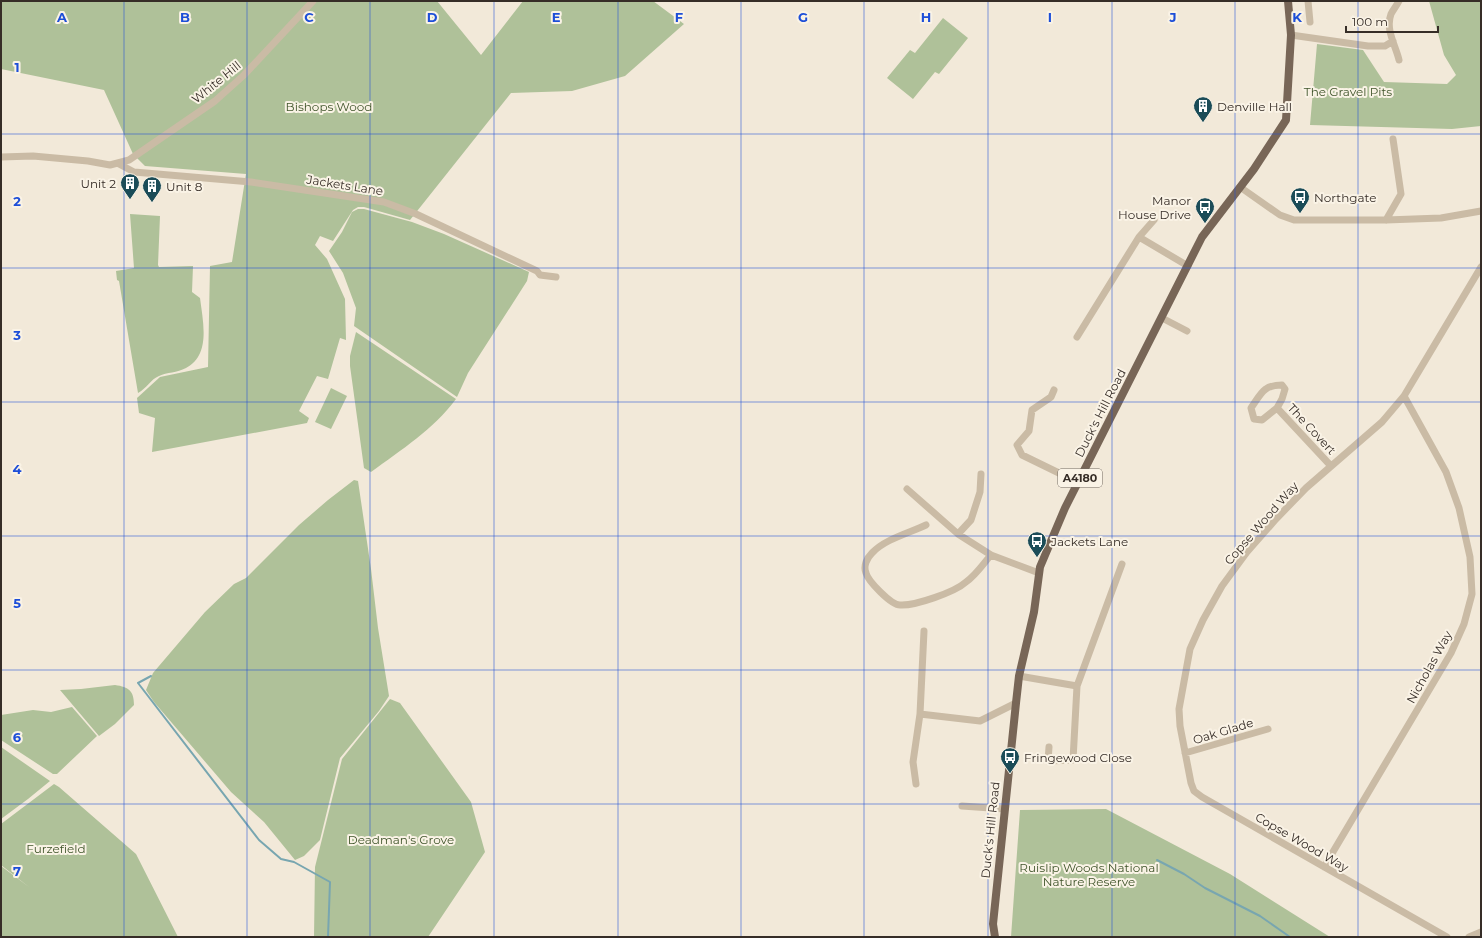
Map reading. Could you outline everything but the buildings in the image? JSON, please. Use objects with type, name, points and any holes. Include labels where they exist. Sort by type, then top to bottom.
[{"type":"main road","name":"Duck's Hill Road","points":[[994,937],[993,924],[1019,676],[1034,612],[1040,567],[1076,485],[1202,237],[1240,187],[1286,120],[1291,35],[1288,1]]},
{"type":"street","name":"White Hill","points":[[119,164],[137,156],[185,120],[215,101],[244,75],[313,1]]},
{"type":"street","points":[[1308,1],[1310,22]]},
{"type":"street","points":[[1399,1],[1391,15],[1390,36],[1399,60]]},
{"type":"street","points":[[1291,35],[1368,46],[1385,46],[1393,41]]},
{"type":"street","points":[[1386,220],[1401,194],[1393,139]]},
{"type":"street","points":[[1,158],[34,156],[88,161],[110,165],[119,164]]},
{"type":"street","name":"Jackets Lane","points":[[119,164],[134,172],[250,182],[384,202],[416,214],[537,271],[540,275],[556,277]]},
{"type":"street","points":[[1240,187],[1280,215],[1294,220],[1386,220],[1441,218],[1481,211]]},
{"type":"street","points":[[1077,337],[1138,237],[1154,220]]},
{"type":"street","points":[[1138,237],[1188,266]]},
{"type":"street","name":"Copse Wood Way","points":[[1447,937],[1194,791],[1185,754],[1178,709],[1190,649],[1203,620],[1222,586],[1247,552],[1306,488],[1382,422],[1404,396],[1481,267]]},
{"type":"street","points":[[1162,318],[1187,330]]},
{"type":"street","name":"The Covert","points":[[1274,385],[1282,385],[1285,389],[1277,408],[1262,420],[1254,419],[1251,408],[1264,389],[1274,385]]},
{"type":"street","points":[[1054,390],[1051,397],[1032,410],[1030,431],[1017,445],[1022,455],[1061,474],[1076,485]]},
{"type":"street","name":"Nicholas Way","points":[[1324,867],[1451,653],[1464,624],[1472,594],[1470,557],[1459,508],[1446,472],[1404,396]]},
{"type":"street","name":"The Covert","points":[[1277,408],[1331,466]]},
{"type":"street","points":[[958,534],[971,520],[980,492],[981,474]]},
{"type":"street","points":[[907,489],[958,534],[991,555],[1039,573]]},
{"type":"street","points":[[926,525],[888,542],[872,552],[865,565],[865,572],[868,578],[890,601],[895,604],[900,605],[913,603],[951,592],[967,582],[991,555]]},
{"type":"street","points":[[1049,747],[1048,761],[1073,760],[1077,686],[1122,564]]},
{"type":"street","points":[[916,784],[913,762],[920,714],[924,631]]},
{"type":"street","points":[[1019,676],[1077,686]]},
{"type":"street","points":[[920,714],[980,721],[1016,703]]},
{"type":"street","name":"Oak Glade","points":[[1185,754],[1268,729]]},
{"type":"street","points":[[962,806],[1005,809]]},
{"type":"street","points":[[1468,937],[1481,932]]},
{"type":"green space","name":"Bishops Wood","points":[[1,1],[437,1],[481,55],[523,1],[653,1],[684,24],[625,76],[572,91],[511,93],[410,220],[364,207],[358,207],[353,210],[333,241],[320,236],[315,245],[327,259],[345,299],[346,340],[340,338],[328,379],[317,376],[299,411],[309,418],[307,423],[152,452],[155,418],[139,413],[137,398],[160,377],[208,367],[210,266],[232,262],[246,174],[145,166],[133,154],[104,90],[1,69]]},
{"type":"green space","name":"The Gravel Pits","points":[[1429,1],[1481,1],[1481,126],[1452,129],[1310,125],[1317,44],[1363,50],[1384,82],[1447,84],[1456,75],[1444,55]]},
{"type":"green space","points":[[943,18],[968,38],[939,74],[935,72],[913,99],[887,78],[910,50],[915,53]]},
{"type":"green space","points":[[358,209],[364,209],[412,222],[444,234],[529,272],[527,281],[468,373],[457,397],[354,326],[356,308],[343,273],[329,251],[342,232],[352,212]]},
{"type":"green space","points":[[130,214],[160,216],[159,267],[193,266],[192,292],[200,298],[204,337],[199,355],[194,362],[183,370],[156,377],[138,393],[116,271],[134,268]]},
{"type":"green space","points":[[356,332],[456,399],[438,420],[371,472],[364,468],[350,366],[350,356]]},
{"type":"green space","points":[[331,388],[347,396],[331,429],[315,422]]},
{"type":"green space","points":[[354,480],[358,481],[389,696],[379,711],[340,758],[320,840],[304,856],[295,860],[264,822],[231,792],[154,702],[146,690],[153,673],[205,612],[234,584],[246,578],[299,525]]},
{"type":"green space","points":[[115,685],[130,690],[133,696],[134,705],[115,724],[99,736],[60,690],[81,689]]},
{"type":"green space","name":"Deadman's Grove","points":[[390,699],[400,703],[471,802],[485,852],[428,937],[314,937],[315,867],[342,759]]},
{"type":"green space","points":[[72,707],[97,736],[57,774],[53,774],[1,740],[1,715],[33,710],[51,712]]},
{"type":"green space","points":[[1,747],[50,781],[1,819]]},
{"type":"green space","name":"Furzefield","points":[[54,784],[136,854],[178,937],[1,937],[1,866],[29,887],[1,865],[1,824]]},
{"type":"green space","name":"Ruislip Woods National Nature Reserve","points":[[1106,809],[1230,874],[1330,937],[1011,937],[1020,810]]},
{"type":"waterway","points":[[151,676],[138,683],[259,840],[281,859],[294,862],[330,882],[328,937]]},
{"type":"waterway","points":[[1157,860],[1184,874],[1205,888],[1260,916],[1290,937]]},
{"type":"place","name":"Denville Hall","points":[[1203,123]]},
{"type":"place","name":"Unit 2","points":[[130,200]]},
{"type":"place","name":"Unit 8","points":[[152,203]]},
{"type":"place","name":"Northgate","points":[[1300,214]]},
{"type":"place","name":"Manor House Drive","points":[[1205,224]]},
{"type":"place","name":"Jackets Lane","points":[[1037,558]]},
{"type":"place","name":"Fringewood Close","points":[[1010,774]]}]
